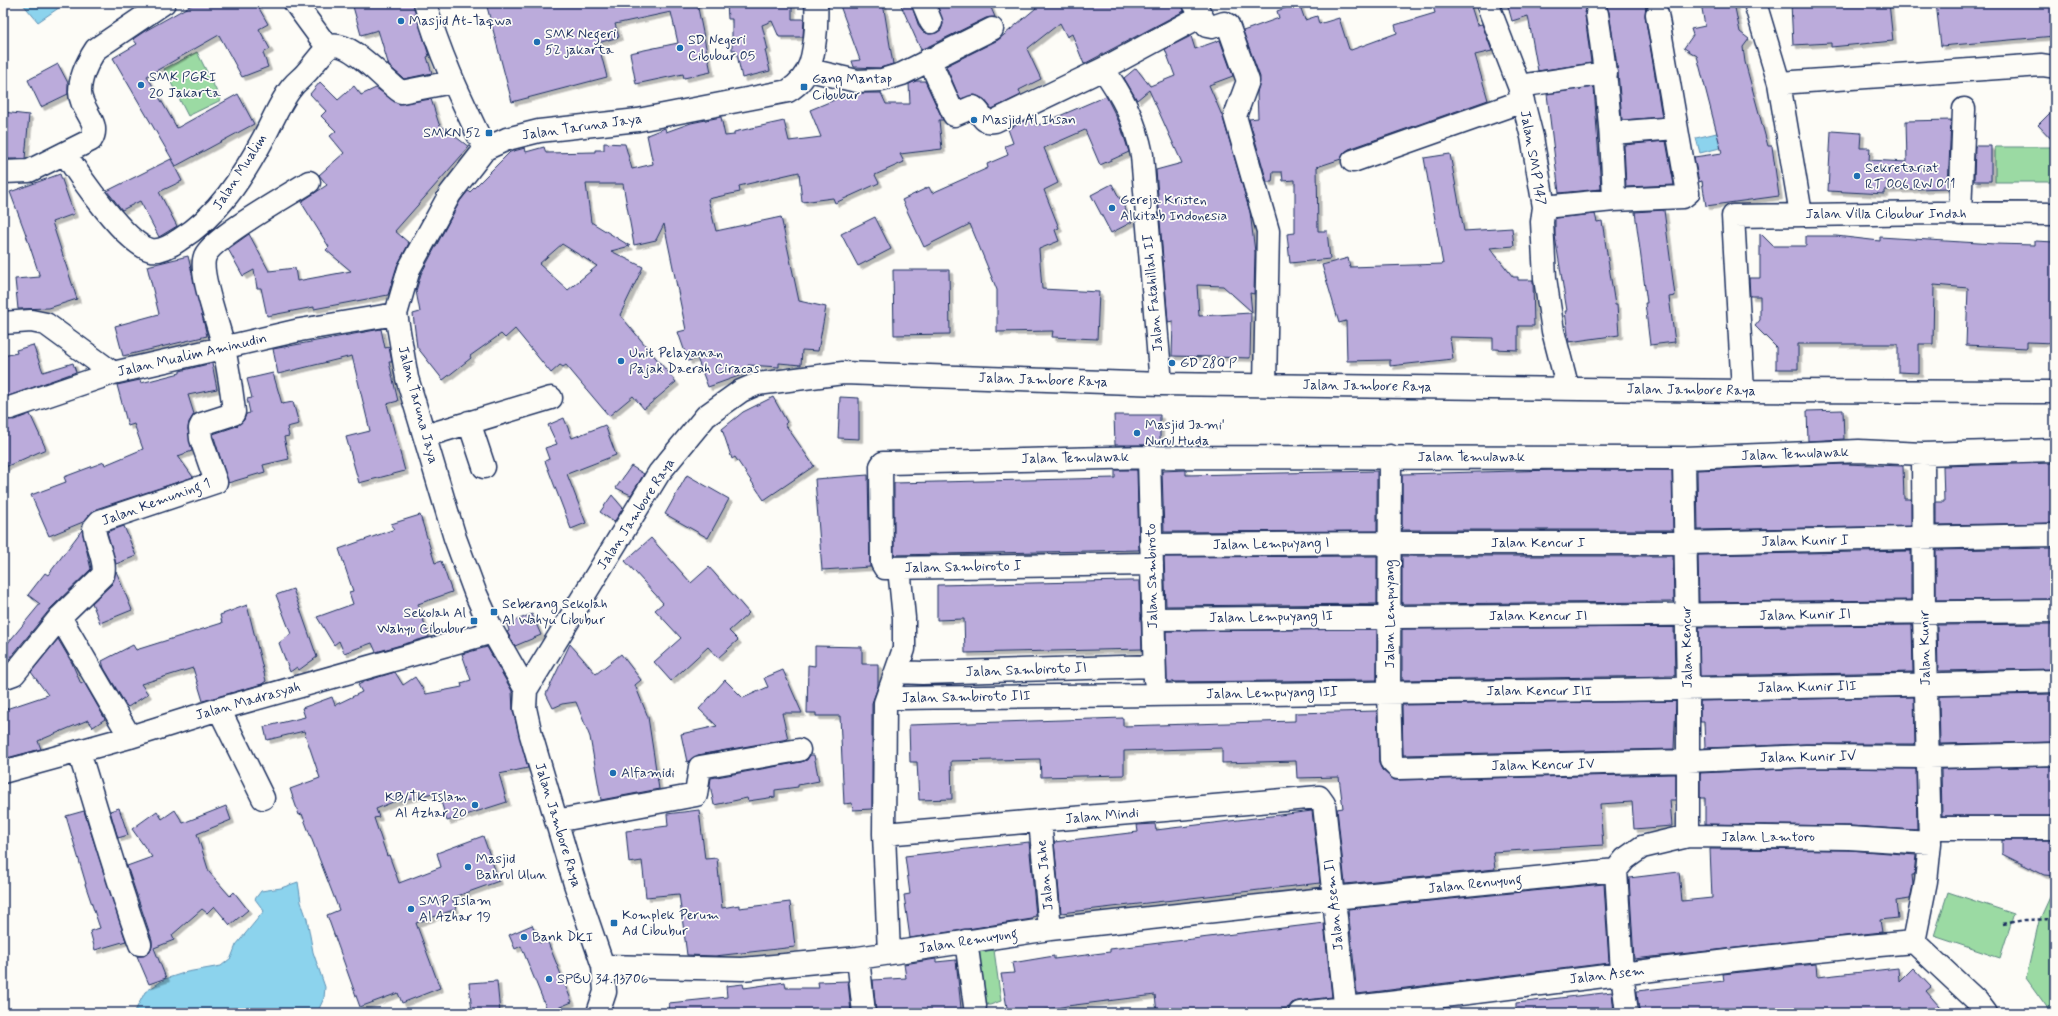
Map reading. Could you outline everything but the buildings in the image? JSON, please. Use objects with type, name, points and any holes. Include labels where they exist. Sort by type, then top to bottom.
[{"type":"street","points":[[3,172],[29,172],[91,140],[95,131],[94,124],[86,112],[80,92],[85,69],[96,49],[164,3]]},
{"type":"street","points":[[295,3],[328,48],[335,46],[348,51],[363,60],[401,92],[452,82]]},
{"type":"street","points":[[425,3],[435,40],[452,82],[484,149]]},
{"type":"street","name":"Jalan SMP 147","points":[[1487,3],[1521,93],[1532,137],[1544,207],[1542,229],[1545,278],[1553,331],[1568,389]]},
{"type":"street","name":"Jalan Villa Cibubur Indah","points":[[1755,3],[1780,83],[1801,214],[2055,214]]},
{"type":"street","name":"Jalan Taruna Jaya","points":[[526,690],[493,632],[474,592],[455,538],[408,378],[396,314],[409,268],[450,194],[484,149],[507,139],[539,131],[638,120],[788,91],[796,86],[809,70],[813,57],[820,5]]},
{"type":"street","points":[[929,59],[954,115],[973,107],[985,121],[995,121],[1103,69],[1198,10],[1209,27],[1224,23],[1228,25],[1248,80],[1235,116],[1268,231],[1264,385]]},
{"type":"street","points":[[1597,14],[1606,72],[1612,133],[1614,200]]},
{"type":"street","points":[[1544,207],[1614,200],[1686,196],[1688,188],[1676,128],[1657,14]]},
{"type":"street","points":[[809,70],[857,81],[874,81],[902,74],[929,59],[992,29]]},
{"type":"street","name":"Jalan Mualim","points":[[56,158],[127,232],[150,250],[163,248],[196,229],[216,212],[246,168],[279,108],[299,80],[328,48]]},
{"type":"street","points":[[1780,83],[2042,65],[2055,67]]},
{"type":"street","name":"Jalan Fatahillah II","points":[[1103,69],[1129,111],[1136,128],[1142,155],[1161,384]]},
{"type":"street","points":[[1353,161],[1521,93],[1606,72]]},
{"type":"street","points":[[1960,214],[1964,110]]},
{"type":"street","points":[[1612,133],[1676,128]]},
{"type":"street","points":[[224,347],[206,280],[204,261],[205,256],[211,248],[244,222],[309,182]]},
{"type":"street","points":[[1743,392],[1732,218],[1735,216],[1801,214]]},
{"type":"street","name":"Jalan Mualim Aminudin","points":[[3,323],[31,321],[46,324],[113,373],[300,330],[396,314]]},
{"type":"street","name":"Jalan Kemuning 1","points":[[60,617],[103,575],[104,568],[94,538],[94,528],[100,521],[216,482],[199,430],[202,424],[234,412],[224,347]]},
{"type":"street","points":[[10,408],[113,373]]},
{"type":"street","name":"Jalan Jambore Raya","points":[[598,1013],[605,992],[603,966],[556,821],[531,735],[525,708],[526,690],[659,473],[706,416],[741,392],[757,384],[843,373],[1161,384],[1743,392],[2055,392]]},
{"type":"street","points":[[425,436],[551,398]]},
{"type":"street","points":[[469,422],[484,467]]},
{"type":"street","name":"Jalan Temulawak","points":[[887,463],[1150,457],[1390,456],[1684,458],[1859,451],[1923,454],[2055,450]]},
{"type":"street","name":"Jalan Kunir","points":[[1914,942],[1926,882],[1930,836],[1924,613],[1923,454]]},
{"type":"street","name":"Jalan Lempuyang","points":[[1390,456],[1389,692],[1391,760],[1398,768]]},
{"type":"street","name":"Jalan Sambiroto","points":[[1150,457],[1155,695]]},
{"type":"street","name":"Jalan Kencur","points":[[1684,458],[1688,690],[1688,836]]},
{"type":"street","name":"Jalan Sambiroto I","points":[[887,463],[883,463],[881,466],[882,563],[885,568],[1152,555]]},
{"type":"street","name":"Jalan Kunir I","points":[[1686,543],[2055,535]]},
{"type":"street","name":"Jalan Kencur I","points":[[1390,543],[1686,543]]},
{"type":"street","name":"Jalan Lempuyang I","points":[[1152,555],[1390,543]]},
{"type":"street","points":[[887,700],[904,649],[904,618],[899,568]]},
{"type":"street","name":"Jalan Kunir II","points":[[1686,616],[2055,611]]},
{"type":"street","name":"Jalan Kencur II","points":[[1390,616],[1686,616]]},
{"type":"street","name":"Jalan Lempuyang II","points":[[1153,619],[1390,616]]},
{"type":"street","points":[[3,678],[14,674],[60,617],[130,737]]},
{"type":"street","name":"Jalan Madrasyah","points":[[3,772],[79,752],[219,709],[493,632]]},
{"type":"street","name":"Jalan Sambiroto II","points":[[897,672],[922,674],[1154,666]]},
{"type":"street","name":"Jalan Kunir III","points":[[1688,690],[2055,681]]},
{"type":"street","name":"Jalan Kencur III","points":[[1389,692],[1688,690]]},
{"type":"street","name":"Jalan Lempuyang III","points":[[1155,695],[1389,692]]},
{"type":"street","name":"Jalan Sambiroto III","points":[[889,953],[884,834],[885,703],[887,700],[890,698],[1155,695]]},
{"type":"street","points":[[219,709],[263,798]]},
{"type":"street","points":[[556,821],[696,795],[700,767],[799,750]]},
{"type":"street","points":[[79,752],[116,875],[140,944]]},
{"type":"street","name":"Jalan Kunir IV","points":[[1688,761],[1806,756],[1928,757],[2055,754]]},
{"type":"street","name":"Jalan Kencur IV","points":[[1398,768],[1688,761]]},
{"type":"street","name":"Jalan Mindi","points":[[884,834],[1320,798]]},
{"type":"street","name":"Jalan Asem II","points":[[1320,798],[1324,804],[1346,1011]]},
{"type":"street","name":"Jalan Jahe","points":[[1040,821],[1050,929]]},
{"type":"street","name":"Jalan Lamtoro","points":[[1616,870],[1625,859],[1642,847],[1688,836],[1849,838],[1930,836],[2055,828]]},
{"type":"street","points":[[1616,870],[1622,973],[1628,1013]]},
{"type":"street","name":"Jalan Renuyung","points":[[1334,898],[1616,870]]},
{"type":"street","name":"Jalan Remuyung","points":[[603,966],[742,969],[858,958],[1050,929],[1334,898]]},
{"type":"street","points":[[966,941],[975,1006]]},
{"type":"street","points":[[1914,942],[1981,1009]]},
{"type":"street","name":"Jalan Asem","points":[[1300,1013],[1346,1011],[1622,973],[1765,958],[1820,950],[1914,942]]},
{"type":"street","points":[[858,958],[864,1013]]},
{"type":"path","points":[[2003,924],[2024,920],[2055,918]]},
{"type":"green space","points":[[197,52],[221,100],[188,116],[164,69]]},
{"type":"green space","points":[[1995,147],[2055,147],[2055,182],[1995,182]]},
{"type":"green space","points":[[2055,886],[2055,1013],[2049,1010],[2026,978],[2039,921]]},
{"type":"green space","points":[[1948,892],[2014,914],[2000,958],[1934,936]]},
{"type":"green space","points":[[994,950],[1001,1001],[990,1005],[981,1005],[977,996],[984,988],[981,968],[972,959],[970,953]]},
{"type":"water","points":[[22,3],[66,3],[38,22]]},
{"type":"water","points":[[1733,129],[1736,144],[1700,153],[1696,138]]},
{"type":"water","points":[[298,882],[301,902],[307,919],[313,952],[325,987],[324,998],[317,1013],[134,1013],[145,992],[165,979],[187,972],[221,966],[231,958],[236,945],[264,911],[255,899],[261,891],[281,888]]},
{"type":"place","name":"Masjid At-Taqwa","points":[[401,21]]},
{"type":"place","name":"SMK Negeri 52 jakarta","points":[[537,42]]},
{"type":"place","name":"SD Negeri Cibubur 05","points":[[680,48]]},
{"type":"place","name":"SMK PGRI 20 Jakarta","points":[[141,85]]},
{"type":"place","name":"Gang Mantap Cibubur","points":[[804,87]]},
{"type":"place","name":"Masjid Al Ihsan","points":[[974,120]]},
{"type":"place","name":"SMKN 52","points":[[489,133]]},
{"type":"place","name":"Sekretariat RT 006 RW 011","points":[[1857,176]]},
{"type":"place","name":"Gereja Kristen Alkitab Indonesia","points":[[1112,208]]},
{"type":"place","name":"Unit Pelayanan Pajak Daerah Ciracas","points":[[621,361]]},
{"type":"place","name":"GD 280 P","points":[[1172,363]]},
{"type":"place","name":"Masjid Jami' Nurul Huda","points":[[1137,433]]},
{"type":"place","name":"Seberang Sekolah Al Wahyu Cibubur","points":[[494,612]]},
{"type":"place","name":"Sekolah Al Wahyu Cibubur","points":[[474,621]]},
{"type":"place","name":"Alfamidi","points":[[613,773]]},
{"type":"place","name":"KB/TK Islam Al Azhar 20","points":[[475,805]]},
{"type":"place","name":"Masjid Bahrul Ulun","points":[[468,867]]},
{"type":"place","name":"SMP Islam Al Azhar 19","points":[[411,909]]},
{"type":"place","name":"Komplek Perum Ad Cibubur","points":[[614,923]]},
{"type":"place","name":"Bank DKI","points":[[524,937]]},
{"type":"place","name":"SPBU 34.13706","points":[[549,979]]}]
